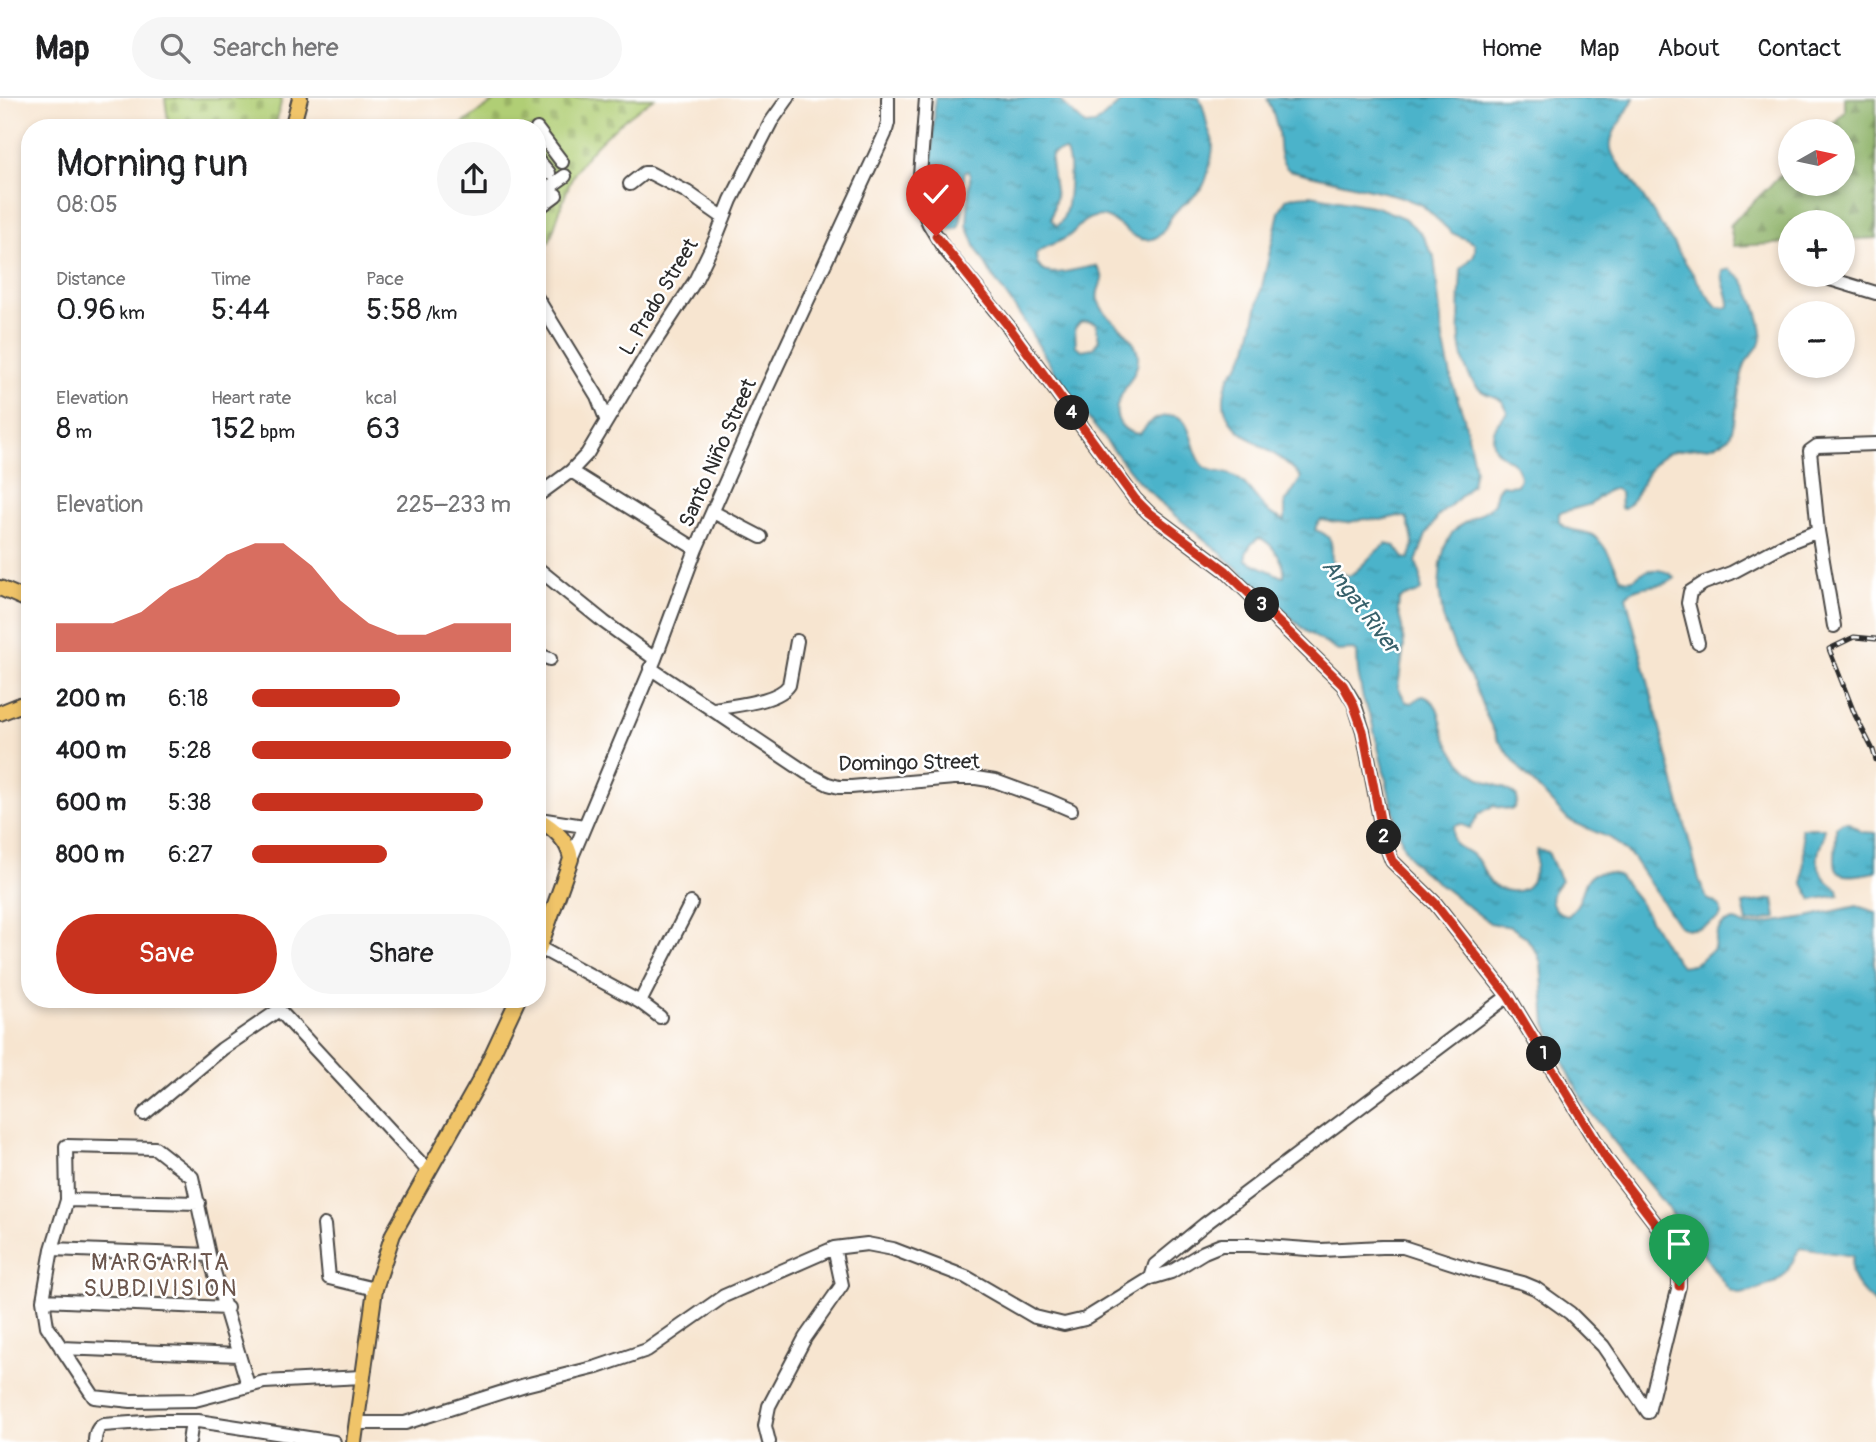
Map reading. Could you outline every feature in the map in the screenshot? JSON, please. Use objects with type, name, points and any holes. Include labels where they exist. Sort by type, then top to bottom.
[{"type":"main road","points":[[294,119],[300,98]]},
{"type":"main road","points":[[0,588],[21,597]]},
{"type":"main road","points":[[0,713],[21,705]]},
{"type":"main road","points":[[546,825],[559,834],[571,859],[546,931]]},
{"type":"main road","points":[[354,1442],[375,1289],[393,1234],[480,1080],[514,1008]]},
{"type":"street","name":"L. Prado Street","points":[[546,489],[587,454],[606,419],[695,281],[716,240],[731,200],[771,121],[788,98]]},
{"type":"street","name":"Santo Niño Street","points":[[571,859],[653,664],[696,549],[766,390],[885,134],[888,98]]},
{"type":"street","points":[[357,1423],[405,1423],[647,1350],[724,1296],[834,1248],[867,1244],[893,1249],[978,1283],[1035,1317],[1064,1324],[1085,1319],[1151,1278],[1171,1272],[1221,1245],[1321,1250],[1403,1247],[1535,1288],[1570,1312],[1603,1346],[1648,1412],[1679,1286],[1677,1254],[1607,1160],[1508,996],[1435,903],[1389,855],[1363,731],[1343,685],[1225,570],[1149,513],[1135,499],[1009,327],[936,236],[920,203],[920,166],[926,98]]},
{"type":"street","points":[[546,141],[562,162]]},
{"type":"street","points":[[546,170],[549,173]]},
{"type":"street","points":[[630,184],[644,173],[650,173],[687,192],[724,218]]},
{"type":"street","points":[[546,190],[565,176]]},
{"type":"street","points":[[546,202],[556,195]]},
{"type":"street","points":[[1855,287],[1876,293]]},
{"type":"street","points":[[546,313],[597,396],[606,419]]},
{"type":"street","points":[[1834,626],[1809,456],[1817,446],[1876,443]]},
{"type":"street","points":[[570,471],[696,549]]},
{"type":"street","points":[[713,512],[761,537]]},
{"type":"street","points":[[1698,643],[1688,603],[1690,592],[1785,544],[1818,531]]},
{"type":"street","name":"Domingo Street","points":[[546,575],[653,664],[807,773],[828,784],[839,787],[954,778],[995,780],[1071,810]]},
{"type":"street","points":[[714,709],[768,698],[785,690],[789,685],[797,641]]},
{"type":"street","points":[[546,820],[584,826]]},
{"type":"street","points":[[640,1002],[691,903]]},
{"type":"street","points":[[546,955],[640,1002],[660,1017]]},
{"type":"street","points":[[1151,1278],[1155,1265],[1205,1224],[1508,996]]},
{"type":"street","points":[[144,1114],[222,1049],[279,1010],[428,1171]]},
{"type":"street","points":[[248,1385],[209,1255],[192,1177],[155,1148],[66,1146],[66,1200],[52,1249],[44,1300],[47,1326],[94,1397],[131,1401],[195,1400],[264,1382],[362,1377]]},
{"type":"street","points":[[66,1200],[198,1203]]},
{"type":"street","points":[[324,1225],[329,1278],[375,1289]]},
{"type":"street","points":[[768,1442],[765,1426],[769,1406],[804,1338],[842,1285],[834,1248]]},
{"type":"street","points":[[52,1249],[209,1255]]},
{"type":"street","points":[[44,1300],[227,1308]]},
{"type":"street","points":[[61,1348],[239,1355]]},
{"type":"street","points":[[94,1442],[103,1425],[158,1421],[192,1421],[334,1442]]},
{"type":"street","points":[[190,1442],[192,1421]]},
{"type":"green space","points":[[165,98],[282,98],[277,119],[168,119]]},
{"type":"green space","points":[[499,98],[654,98],[609,133],[588,154],[569,184],[549,242],[546,238],[546,119],[469,119]]},
{"type":"green space","points":[[1845,98],[1876,98],[1876,238],[1855,239],[1855,210],[1778,210],[1778,244],[1734,246],[1730,225],[1778,178],[1778,196],[1855,196],[1855,119],[1838,119],[1845,112]]},
{"type":"water","name":"Angat River","points":[[935,98],[1057,98],[1085,125],[1096,124],[1125,98],[1199,98],[1213,142],[1208,172],[1200,190],[1175,212],[1162,233],[1144,240],[1110,219],[1094,217],[1085,221],[1068,237],[1036,254],[1038,264],[1050,273],[1096,266],[1100,271],[1102,279],[1098,300],[1107,314],[1131,339],[1138,356],[1134,374],[1117,407],[1121,425],[1132,433],[1140,434],[1157,418],[1175,416],[1182,420],[1205,467],[1237,478],[1270,513],[1285,521],[1285,503],[1301,478],[1290,466],[1234,425],[1226,412],[1224,396],[1230,376],[1248,348],[1279,212],[1286,199],[1311,195],[1377,207],[1404,218],[1421,233],[1434,257],[1443,340],[1475,469],[1472,484],[1439,515],[1426,535],[1416,562],[1421,576],[1421,590],[1399,600],[1398,611],[1404,646],[1398,687],[1406,702],[1412,703],[1424,696],[1434,703],[1448,743],[1468,770],[1517,797],[1511,810],[1493,806],[1479,814],[1470,828],[1460,824],[1454,826],[1453,839],[1478,861],[1493,885],[1513,891],[1527,887],[1531,882],[1536,869],[1537,850],[1548,852],[1561,880],[1551,899],[1553,906],[1568,916],[1580,899],[1589,877],[1604,872],[1618,875],[1639,901],[1681,966],[1694,964],[1714,948],[1717,933],[1722,925],[1728,922],[1735,921],[1748,926],[1857,906],[1876,912],[1876,1305],[1853,1278],[1853,1256],[1800,1248],[1785,1275],[1776,1282],[1740,1294],[1729,1290],[1687,1232],[1587,1108],[1546,1023],[1541,963],[1526,937],[1511,927],[1490,923],[1421,870],[1403,846],[1371,718],[1363,699],[1357,652],[1338,651],[1307,632],[1139,482],[1064,388],[976,248],[967,225],[968,171],[965,172],[962,215],[958,228],[948,228],[940,222],[932,207],[929,188]],"holes":[[[1065,151],[1067,156],[1069,184],[1065,212],[1062,221],[1056,226],[1051,219],[1056,197],[1051,162],[1052,155]],[[1080,322],[1096,323],[1099,340],[1093,348],[1082,350],[1076,346],[1075,328]],[[1399,516],[1407,518],[1413,543],[1409,559],[1404,558],[1395,546],[1386,544],[1349,576],[1339,572],[1333,566],[1330,540],[1325,534],[1315,530],[1317,524],[1321,520],[1347,523],[1362,519],[1381,520]],[[1257,539],[1265,541],[1277,554],[1283,565],[1284,576],[1246,560],[1247,550]]]},
{"type":"water","points":[[1267,98],[1634,98],[1612,138],[1613,155],[1717,307],[1729,306],[1723,271],[1732,270],[1742,279],[1749,291],[1758,314],[1762,335],[1743,370],[1733,426],[1727,439],[1711,446],[1677,451],[1661,457],[1650,469],[1634,498],[1623,509],[1620,492],[1615,488],[1591,504],[1559,513],[1559,522],[1563,525],[1598,539],[1621,578],[1631,580],[1646,571],[1660,570],[1675,578],[1663,584],[1632,591],[1626,596],[1699,879],[1707,899],[1721,910],[1720,917],[1710,923],[1694,929],[1678,925],[1633,858],[1612,839],[1568,820],[1522,771],[1498,740],[1443,618],[1439,588],[1441,563],[1452,533],[1488,509],[1494,503],[1497,490],[1502,485],[1517,485],[1520,478],[1517,467],[1499,454],[1493,445],[1494,431],[1507,412],[1505,406],[1500,399],[1479,389],[1470,378],[1461,349],[1461,269],[1474,255],[1474,243],[1452,233],[1422,205],[1399,196],[1289,170],[1281,157],[1276,123]]},
{"type":"water","points":[[1843,822],[1849,822],[1861,832],[1876,833],[1876,872],[1848,875],[1837,870],[1836,827]]},
{"type":"water","points":[[1801,828],[1824,828],[1818,856],[1819,868],[1828,882],[1838,889],[1839,895],[1812,900],[1803,884],[1804,850]]},
{"type":"water","points":[[1773,899],[1776,918],[1747,923],[1743,904]]},
{"type":"railway","points":[[1876,639],[1854,637],[1829,649],[1876,760]]},
{"type":"district","name":"MARGARITA SUBDIVISION","points":[[161,1275]]},
{"type":"route","points":[[936,236],[1009,327],[1135,499],[1149,513],[1225,570],[1333,674],[1348,692],[1363,731],[1384,840],[1392,861],[1453,924],[1519,1012],[1607,1160],[1674,1248],[1679,1260],[1679,1286]]}]
